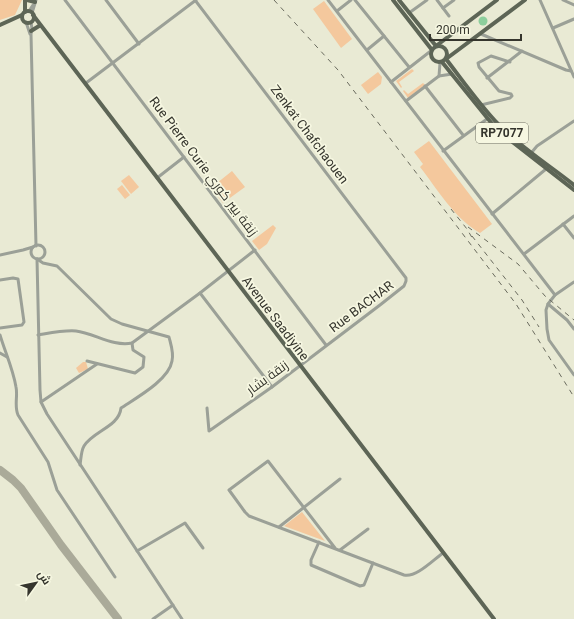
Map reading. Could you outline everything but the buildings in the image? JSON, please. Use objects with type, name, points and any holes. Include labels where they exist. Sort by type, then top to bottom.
[{"type":"main road","points":[[28,22],[26,0],[36,1]]},
{"type":"main road","name":"RP7077","points":[[393,0],[432,50],[432,58],[435,62],[441,62],[452,74],[487,119],[506,137],[574,190]]},
{"type":"main road","name":"RP7077","points":[[399,0],[436,46],[442,46],[446,49],[448,54],[446,59],[481,105],[508,134],[574,185]]},
{"type":"main road","points":[[432,50],[497,0]]},
{"type":"main road","points":[[441,62],[481,34],[525,0]]},
{"type":"main road","points":[[0,25],[28,13]]},
{"type":"main road","points":[[11,21],[28,22],[33,18],[28,13]]},
{"type":"main road","name":"Avenue Saadiyine","points":[[28,13],[44,29],[494,619]]},
{"type":"main road","name":"Avenue Saadiyine","points":[[28,22],[44,29]]},
{"type":"main road","points":[[31,33],[39,26]]},
{"type":"street","name":"Rue Pierre Curie زنقة بيير كوري","points":[[65,0],[326,345]]},
{"type":"street","points":[[106,0],[139,44]]},
{"type":"street","points":[[86,84],[196,0]]},
{"type":"street","name":"Zenkat Chafchaouen","points":[[196,0],[406,278],[406,281]]},
{"type":"street","points":[[328,0],[555,295]]},
{"type":"street","points":[[337,11],[351,0]]},
{"type":"street","points":[[355,0],[409,67]]},
{"type":"street","points":[[409,13],[427,0]]},
{"type":"street","points":[[437,0],[449,16]]},
{"type":"street","points":[[443,8],[454,0]]},
{"type":"street","points":[[540,0],[574,77]]},
{"type":"street","points":[[562,0],[574,5]]},
{"type":"street","points":[[28,13],[36,1]]},
{"type":"street","points":[[552,28],[574,20]]},
{"type":"street","points":[[28,22],[31,33],[36,234],[37,246],[44,251],[42,258],[46,264]]},
{"type":"street","points":[[481,34],[566,70],[571,70]]},
{"type":"street","points":[[367,50],[384,36]]},
{"type":"street","points":[[391,82],[432,50]]},
{"type":"street","points":[[487,78],[510,62],[522,51]]},
{"type":"street","points":[[481,105],[510,98],[512,96],[499,91],[478,66],[479,63],[491,56],[510,62]]},
{"type":"street","points":[[438,76],[441,62]]},
{"type":"street","points":[[406,101],[438,76],[452,74]]},
{"type":"street","points":[[425,86],[463,135]]},
{"type":"street","points":[[443,151],[487,119]]},
{"type":"street","points":[[532,152],[537,146],[574,121]]},
{"type":"street","points":[[157,178],[184,157]]},
{"type":"street","points":[[492,214],[545,172],[546,169]]},
{"type":"street","points":[[524,254],[574,216]]},
{"type":"street","points":[[563,224],[574,238]]},
{"type":"street","points":[[0,254],[37,246]]},
{"type":"street","points":[[33,257],[31,250],[37,246]]},
{"type":"street","points":[[23,250],[42,263],[55,264],[59,267],[116,322],[169,337],[173,354],[168,371],[147,390],[121,408],[121,411],[114,422],[88,441],[82,451],[74,457]]},
{"type":"street","points":[[38,335],[76,331],[125,344],[132,343],[200,293],[254,250]]},
{"type":"street","points":[[37,259],[42,258]]},
{"type":"street","points":[[37,259],[41,402],[74,457],[182,619]]},
{"type":"street","points":[[0,280],[13,278],[18,279],[24,322],[22,325],[0,328]]},
{"type":"street","name":"Rue BACHAR","points":[[326,345],[404,286],[406,281]]},
{"type":"street","points":[[574,282],[555,295],[548,304],[546,310],[549,340],[574,375]]},
{"type":"street","points":[[200,293],[272,387]]},
{"type":"street","points":[[548,304],[567,320],[574,329]]},
{"type":"street","points":[[0,335],[1,343],[12,368],[17,388],[15,409],[48,462],[57,490],[115,577]]},
{"type":"street","points":[[87,361],[135,373],[144,367],[144,357],[134,350],[132,343]]},
{"type":"street","name":"زنقة بشار","points":[[207,408],[209,431],[272,387],[326,345]]},
{"type":"street","points":[[0,353],[8,357]]},
{"type":"street","points":[[41,402],[97,364]]},
{"type":"street","points":[[80,465],[82,451]]},
{"type":"street","points":[[335,548],[268,461],[230,490],[249,516],[410,576],[443,552]]},
{"type":"street","points":[[279,527],[340,479]]},
{"type":"street","points":[[137,551],[184,523],[203,548]]},
{"type":"street","points":[[340,550],[368,529]]},
{"type":"street","points":[[319,542],[311,560],[311,565],[360,586],[364,585],[373,563]]},
{"type":"street","points":[[153,619],[172,604]]},
{"type":"shaded area","points":[[0,0],[22,0],[15,15],[0,20]]},
{"type":"shaded area","points":[[324,1],[352,39],[341,48],[313,9]]},
{"type":"shaded area","points":[[483,16],[488,21],[483,26],[478,21]]},
{"type":"shaded area","points":[[412,69],[414,71],[399,82],[402,87],[401,88],[396,81]]},
{"type":"shaded area","points":[[378,72],[382,77],[381,84],[368,94],[361,85]]},
{"type":"shaded area","points":[[423,83],[425,85],[408,98],[403,91],[404,90],[408,94]]},
{"type":"shaded area","points":[[429,141],[492,224],[480,233],[454,212],[420,167],[423,164],[414,152]]},
{"type":"shaded area","points":[[232,171],[245,187],[223,203],[209,185],[215,181],[217,183]]},
{"type":"shaded area","points":[[129,175],[139,187],[131,194],[121,181]]},
{"type":"shaded area","points":[[122,185],[130,195],[125,199],[117,189]]},
{"type":"shaded area","points":[[273,225],[276,228],[267,244],[259,250],[252,241]]},
{"type":"shaded area","points":[[83,362],[86,362],[88,369],[79,373],[76,368]]},
{"type":"shaded area","points":[[302,512],[325,541],[284,526]]},
{"type":"taxiway","points":[[0,470],[21,488],[61,545],[118,619]]},
{"type":"railway","points":[[274,0],[338,70],[516,304],[574,397]]},
{"type":"railway","points":[[451,209],[467,229],[474,241]]},
{"type":"railway","points":[[468,227],[518,264],[545,296],[574,320]]},
{"type":"railway","points":[[472,236],[522,300],[539,327]]}]
